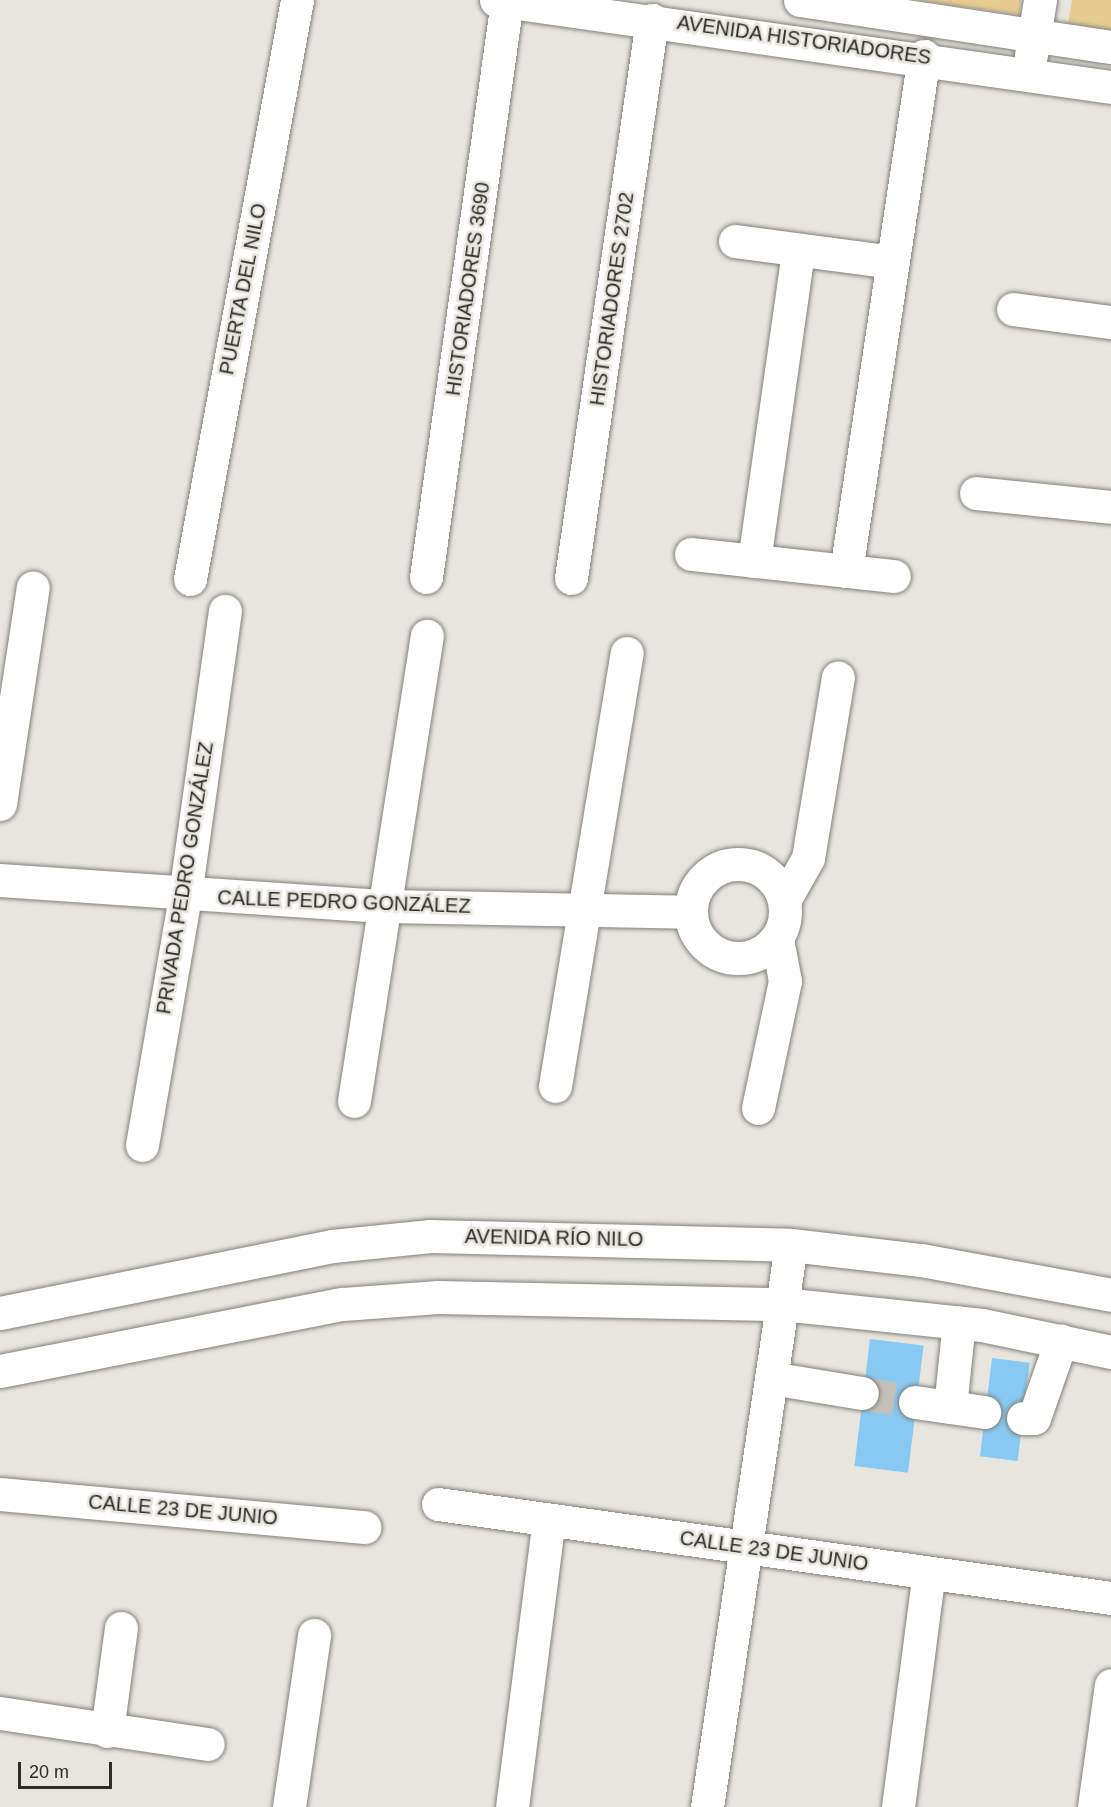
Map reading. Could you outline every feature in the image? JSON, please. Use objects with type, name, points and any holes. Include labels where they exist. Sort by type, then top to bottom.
[{"type":"street","name":"PUERTA DEL NILO","points":[[190,579],[297,0]]},
{"type":"street","name":"AVENIDA HISTORIADORES","points":[[800,0],[1035,33],[1111,47]]},
{"type":"street","points":[[1029,73],[1040,0]]},
{"type":"street","name":"AVENIDA HISTORIADORES","points":[[502,1],[924,57],[1111,87]]},
{"type":"street","name":"HISTORIADORES 3690","points":[[426,576],[502,1]]},
{"type":"street","name":"HISTORIADORES 2702","points":[[571,578],[652,20]]},
{"type":"street","points":[[846,571],[924,57]]},
{"type":"street","points":[[735,241],[893,262]]},
{"type":"street","points":[[754,561],[798,250]]},
{"type":"street","points":[[1013,309],[1111,322]]},
{"type":"street","points":[[976,493],[1111,507]]},
{"type":"street","points":[[691,554],[894,576]]},
{"type":"street","points":[[0,804],[33,587]]},
{"type":"street","name":"PRIVADA PEDRO GONZÁLEZ","points":[[141,1145],[185,895],[225,611]]},
{"type":"street","points":[[354,1101],[427,636]]},
{"type":"street","points":[[555,1086],[627,652]]},
{"type":"street","points":[[785,899],[808,858],[838,677]]},
{"type":"street","points":[[732,863],[755,866],[774,879],[785,899],[785,920],[777,939],[758,954],[735,959],[712,952],[696,934],[689,912],[694,889],[710,872],[732,863]]},
{"type":"street","name":"CALLE PEDRO GONZÁLEZ","points":[[0,880],[185,895],[385,906],[689,912]]},
{"type":"street","points":[[758,1108],[785,981],[777,939]]},
{"type":"street","name":"AVENIDA RÍO NILO","points":[[0,1313],[332,1246],[430,1236],[791,1245],[932,1262],[1111,1295]]},
{"type":"street","points":[[707,1807],[791,1245]]},
{"type":"street","points":[[0,1371],[355,1303],[438,1297],[782,1304],[959,1322],[1111,1352]]},
{"type":"street","points":[[950,1407],[959,1322]]},
{"type":"street","points":[[1023,1418],[1034,1418],[1061,1341]]},
{"type":"street","points":[[771,1378],[862,1393]]},
{"type":"street","points":[[915,1402],[984,1412]]},
{"type":"street","name":"CALLE 23 DE JUNIO","points":[[0,1494],[365,1527]]},
{"type":"street","name":"CALLE 23 DE JUNIO","points":[[438,1504],[1111,1598]]},
{"type":"street","points":[[512,1807],[549,1520]]},
{"type":"street","points":[[898,1807],[929,1572]]},
{"type":"street","points":[[107,1731],[121,1628]]},
{"type":"street","points":[[289,1807],[314,1635]]},
{"type":"street","points":[[1094,1807],[1111,1685]]},
{"type":"street","points":[[0,1713],[107,1731],[208,1744]]},
{"type":"shaded area","points":[[917,0],[1021,0],[1019,15]]},
{"type":"shaded area","points":[[1072,0],[1111,0],[1111,31],[1068,23]]},
{"type":"building","points":[[870,1339],[924,1346],[908,1473],[854,1466]]},
{"type":"building","points":[[992,1358],[1030,1363],[1018,1461],[980,1456]]},
{"type":"tunnel","points":[[862,1393],[915,1402]]}]
